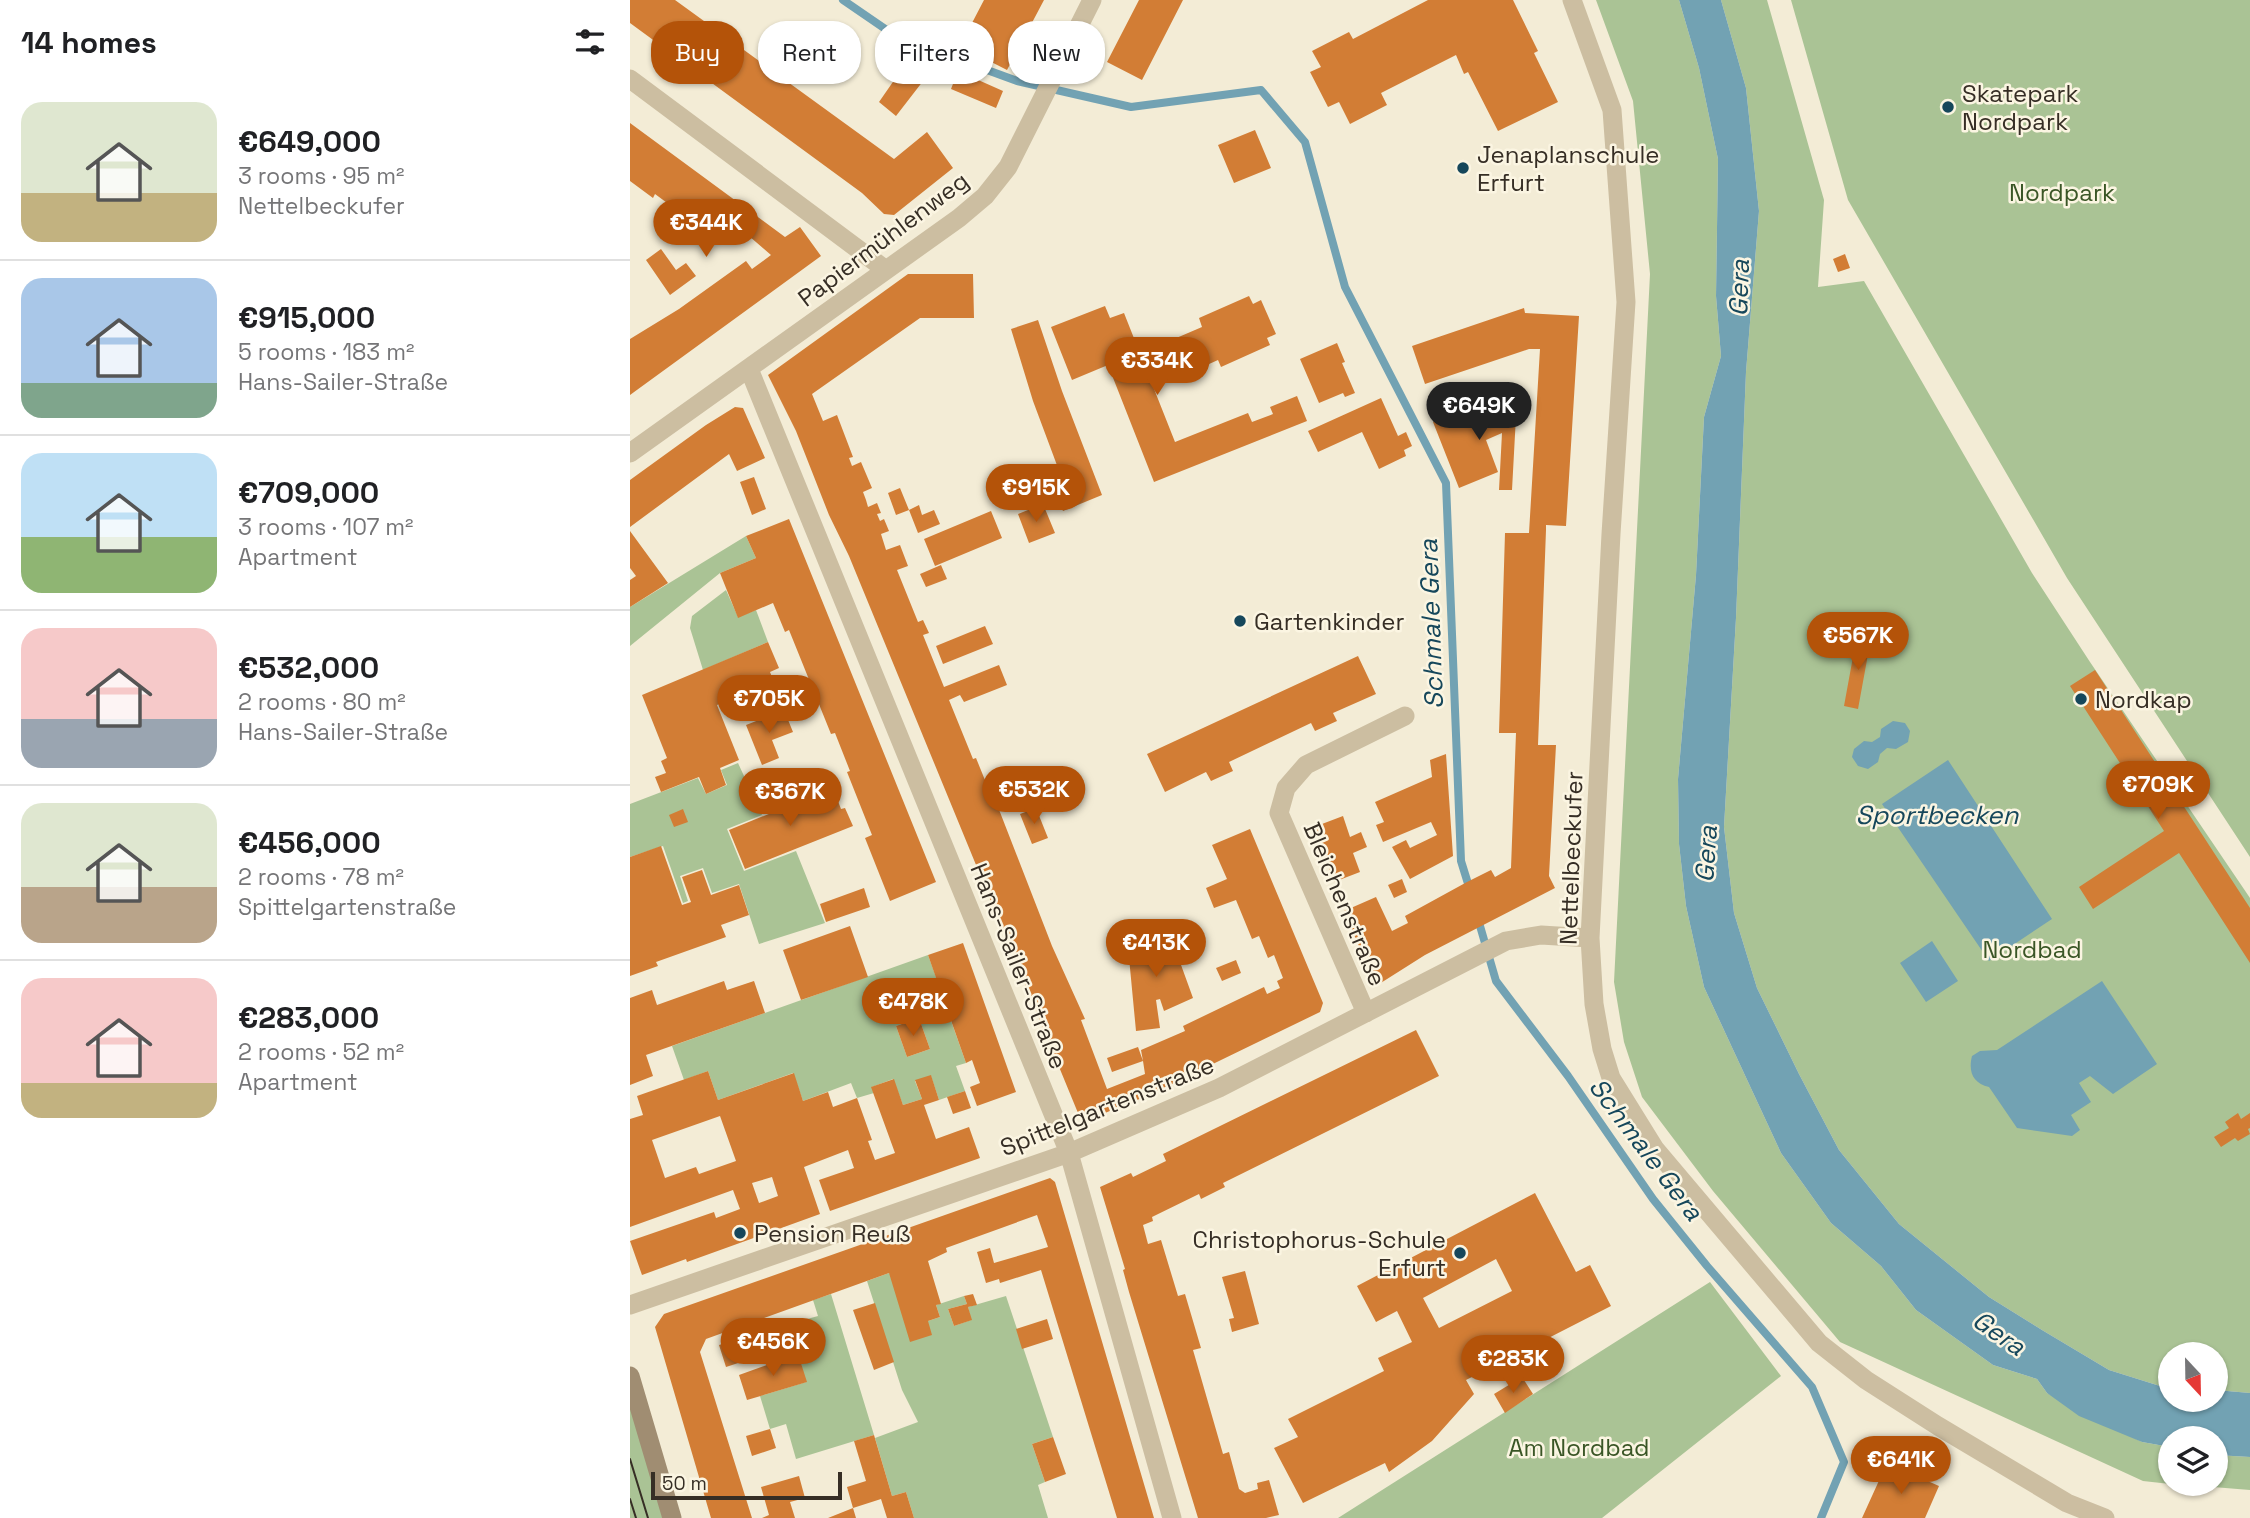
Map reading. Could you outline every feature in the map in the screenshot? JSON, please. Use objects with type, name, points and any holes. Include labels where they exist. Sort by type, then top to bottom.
[{"type":"main road","points":[[630,1376],[672,1518]]},
{"type":"street","name":"Papiermühlenweg","points":[[630,453],[985,197],[1008,167],[1093,0]]},
{"type":"street","name":"Nettelbeckufer","points":[[1572,0],[1612,110],[1626,302],[1590,937],[1594,1004],[1602,1049],[1611,1078],[1655,1149],[1819,1343],[1866,1380],[2077,1514],[2105,1518]]},
{"type":"street","points":[[630,79],[886,270]]},
{"type":"street","name":"Hans-Sailer-Straße","points":[[749,369],[1069,1153],[1172,1518]]},
{"type":"street","name":"Bleichenstraße","points":[[1366,1013],[1279,813],[1286,788],[1306,765],[1405,716]]},
{"type":"street","name":"Spittelgartenstraße","points":[[630,1305],[1069,1153],[1219,1088],[1506,941],[1541,934],[1590,937]]},
{"type":"green space","points":[[1596,0],[1679,0],[1699,68],[1718,159],[1716,296],[1721,356],[1704,417],[1696,575],[1678,779],[1679,844],[1686,906],[1704,987],[1781,1153],[1831,1223],[1881,1266],[1916,1310],[1993,1365],[2037,1379],[2047,1393],[2142,1442],[2158,1445],[2158,1483],[2143,1481],[1840,1342],[1713,1191],[1642,1097],[1624,1042],[1614,982],[1650,274],[1633,101]]},
{"type":"green space","name":"Nordbad","points":[[1721,0],[1767,0],[1824,200],[1818,287],[1864,281],[2032,573],[2250,898],[2250,1393],[2228,1391],[2228,1342],[2158,1342],[2158,1385],[2109,1370],[1989,1297],[1899,1224],[1839,1150],[1757,988],[1734,913],[1724,827],[1746,372],[1759,211],[1746,88]]},
{"type":"green space","name":"Nordpark","points":[[1791,0],[2250,0],[2250,857],[2067,578],[1848,200]]},
{"type":"green space","points":[[746,536],[756,558],[720,573],[630,646],[630,607]]},
{"type":"green space","points":[[726,590],[738,617],[756,610],[768,642],[703,670],[690,628],[692,616]]},
{"type":"green space","points":[[738,763],[762,815],[727,829],[744,871],[796,851],[825,923],[759,944],[739,884],[712,893],[703,868],[680,876],[688,901],[683,903],[663,846],[630,857],[630,804],[698,778],[706,794],[727,785],[721,770]]},
{"type":"green space","points":[[928,955],[940,988],[889,1006],[894,1019],[944,1001],[966,1063],[956,1066],[965,1091],[939,1100],[931,1076],[915,1081],[922,1099],[903,1105],[893,1079],[872,1087],[874,1093],[857,1098],[851,1083],[803,1101],[793,1073],[718,1100],[708,1071],[684,1080],[672,1046]],"holes":[[[919,1018],[930,1049],[907,1057],[896,1026]]]},
{"type":"green space","points":[[889,1273],[928,1321],[940,1317],[936,1305],[964,1296],[967,1304],[948,1309],[954,1326],[971,1320],[968,1307],[1006,1296],[1053,1437],[1032,1444],[1045,1482],[1038,1485],[1048,1518],[914,1518],[906,1492],[892,1496],[875,1438],[918,1422],[902,1390],[867,1281]]},
{"type":"green space","name":"Am Nordbad","points":[[1710,1282],[1781,1376],[1602,1518],[1338,1518]]},
{"type":"green space","points":[[831,1294],[874,1435],[796,1459],[786,1424],[770,1429],[760,1396],[806,1382],[789,1324],[818,1316],[813,1300]]},
{"type":"green space","points":[[630,1402],[663,1518],[630,1518]]},
{"type":"green space","points":[[2228,1456],[2250,1457],[2250,1490],[2228,1488]]},
{"type":"water","name":"Gera","points":[[1679,0],[1721,0],[1746,88],[1759,211],[1746,372],[1724,827],[1734,913],[1757,988],[1839,1150],[1899,1224],[1989,1297],[2109,1370],[2158,1385],[2158,1412],[2228,1412],[2228,1391],[2250,1393],[2250,1457],[2228,1456],[2228,1426],[2158,1426],[2158,1445],[2142,1442],[2079,1416],[2047,1393],[2037,1379],[1993,1365],[1916,1310],[1881,1266],[1831,1223],[1781,1153],[1704,987],[1686,906],[1679,844],[1678,779],[1696,575],[1704,417],[1721,356],[1716,296],[1718,159],[1699,68]]},
{"type":"water","points":[[1893,721],[1905,723],[1910,731],[1908,742],[1896,749],[1887,748],[1880,754],[1878,762],[1868,769],[1858,766],[1852,757],[1854,749],[1864,741],[1872,742],[1880,737],[1881,729]]},
{"type":"water","name":"Sportbecken","points":[[1948,760],[2052,919],[1989,961],[1882,804]]},
{"type":"water","points":[[1932,941],[1958,981],[1926,1002],[1900,963]]},
{"type":"water","points":[[2102,981],[2157,1064],[2113,1094],[2090,1076],[2079,1083],[2091,1102],[2071,1115],[2080,1130],[2072,1136],[2017,1128],[1989,1087],[1979,1083],[1973,1076],[1972,1056],[1980,1051],[1997,1050]]},
{"type":"building","points":[[630,0],[675,0],[704,21],[651,21],[651,38],[630,23]]},
{"type":"building","points":[[984,0],[1044,0],[1033,21],[1008,21],[1007,70],[994,63],[994,21],[973,21]]},
{"type":"building","points":[[1139,0],[1183,0],[1142,80],[1107,62]]},
{"type":"building","points":[[1428,0],[1513,0],[1538,51],[1534,53],[1558,102],[1498,131],[1468,72],[1464,74],[1456,55],[1381,93],[1387,105],[1350,124],[1339,102],[1328,107],[1310,72],[1321,67],[1312,51],[1349,32],[1353,39]]},
{"type":"building","points":[[744,50],[758,60],[758,84],[791,84],[894,159],[927,132],[953,168],[894,215],[884,214],[862,193],[713,84],[744,84]]},
{"type":"building","points":[[891,84],[921,84],[896,116],[879,102]]},
{"type":"building","points":[[953,84],[987,84],[1003,91],[996,108],[951,89]]},
{"type":"building","points":[[630,123],[785,237],[800,227],[821,256],[630,395],[630,339],[679,309],[746,261],[752,269],[771,255],[734,223],[720,242],[655,194],[653,198],[630,181]]},
{"type":"building","points":[[1255,130],[1271,168],[1234,183],[1218,145]]},
{"type":"building","points":[[661,249],[676,270],[686,263],[696,276],[670,295],[646,260]]},
{"type":"building","points":[[1845,254],[1850,268],[1838,272],[1833,259]]},
{"type":"building","points":[[908,274],[973,274],[974,318],[920,318],[812,394],[823,421],[837,415],[853,457],[849,458],[852,466],[861,462],[872,488],[863,492],[868,507],[877,503],[881,513],[877,514],[880,521],[884,519],[889,531],[881,534],[886,550],[900,545],[908,566],[897,570],[918,622],[923,620],[929,633],[923,635],[944,687],[999,665],[1007,685],[964,702],[960,695],[949,700],[973,759],[976,758],[989,790],[991,789],[1052,946],[1085,1019],[1081,1020],[1107,1089],[1145,1074],[1141,1050],[1185,1031],[1183,1026],[1264,987],[1267,994],[1280,988],[1277,981],[1283,978],[1274,955],[1268,958],[1259,936],[1252,939],[1236,900],[1214,908],[1206,888],[1227,879],[1212,845],[1250,829],[1323,1003],[1320,1012],[1147,1096],[1090,1119],[1078,1113],[849,556],[829,515],[796,431],[768,375]]},
{"type":"building","points":[[1249,296],[1253,304],[1261,300],[1276,334],[1267,338],[1270,345],[1221,367],[1218,360],[1189,373],[1174,339],[1202,327],[1199,318]]},
{"type":"building","points":[[1105,306],[1110,318],[1124,313],[1175,442],[1248,413],[1252,422],[1273,414],[1270,407],[1297,396],[1307,421],[1154,482],[1108,365],[1072,380],[1051,327]]},
{"type":"building","points":[[1524,308],[1525,313],[1579,316],[1566,526],[1546,525],[1538,745],[1556,745],[1549,876],[1555,888],[1425,955],[1376,986],[1344,911],[1376,897],[1392,931],[1408,923],[1405,916],[1467,882],[1491,870],[1495,877],[1511,868],[1516,733],[1499,733],[1505,533],[1529,533],[1540,349],[1529,349],[1425,384],[1412,346]]},
{"type":"building","points":[[1038,320],[1102,495],[1063,511],[1050,480],[1061,476],[1033,401],[1011,329]]},
{"type":"building","points":[[1337,343],[1355,393],[1345,397],[1343,393],[1319,403],[1300,359]]},
{"type":"building","points":[[1508,397],[1516,416],[1512,490],[1499,490],[1502,433],[1486,440],[1498,472],[1459,488],[1433,422],[1467,408],[1468,411]]},
{"type":"building","points":[[1381,398],[1398,436],[1406,432],[1412,446],[1404,450],[1406,456],[1379,469],[1362,432],[1318,452],[1308,431]]},
{"type":"building","points":[[735,407],[743,408],[765,458],[737,471],[729,454],[630,527],[630,480]]},
{"type":"building","points":[[754,477],[766,509],[752,515],[740,482]]},
{"type":"building","points":[[900,488],[909,510],[896,515],[888,493]]},
{"type":"building","points":[[1043,504],[1055,533],[1029,543],[1018,514]]},
{"type":"building","points":[[919,505],[922,515],[934,510],[940,524],[918,533],[909,510]]},
{"type":"building","points":[[991,511],[1002,538],[935,566],[924,539]]},
{"type":"building","points":[[789,519],[936,882],[890,901],[865,838],[872,835],[847,772],[850,771],[835,733],[831,734],[789,630],[785,632],[773,603],[738,618],[720,573],[756,558],[746,536]]},
{"type":"building","points":[[630,531],[668,583],[630,607],[630,580],[636,576],[630,568]]},
{"type":"building","points":[[941,565],[947,579],[926,587],[920,574]]},
{"type":"building","points":[[985,626],[993,644],[943,664],[936,646]]},
{"type":"building","points":[[1857,635],[1871,638],[1858,709],[1844,706]]},
{"type":"building","points":[[768,642],[779,668],[770,672],[774,682],[717,705],[739,760],[720,768],[726,785],[706,794],[699,777],[661,792],[655,777],[666,773],[661,761],[667,758],[642,695]]},
{"type":"building","points":[[1358,656],[1376,694],[1333,713],[1337,721],[1315,731],[1311,723],[1229,762],[1233,771],[1211,781],[1206,772],[1165,792],[1147,754]]},
{"type":"building","points":[[2095,670],[2250,908],[2250,963],[2179,853],[2093,909],[2079,887],[2164,831],[2070,686]]},
{"type":"building","points":[[784,710],[793,732],[772,740],[779,758],[762,765],[746,725]]},
{"type":"building","points":[[1446,754],[1453,856],[1410,879],[1392,847],[1406,840],[1410,848],[1437,835],[1431,822],[1383,842],[1376,825],[1384,822],[1375,802],[1432,777],[1430,760]]},
{"type":"building","points":[[833,788],[841,809],[845,808],[853,826],[745,869],[729,830]]},
{"type":"building","points":[[1036,808],[1048,838],[1032,844],[1020,814]]},
{"type":"building","points":[[683,809],[688,822],[674,827],[669,815]]},
{"type":"building","points":[[1343,816],[1350,837],[1361,832],[1367,847],[1353,853],[1360,872],[1334,882],[1314,827]]},
{"type":"building","points":[[661,846],[682,905],[691,902],[682,877],[702,870],[711,895],[739,885],[749,915],[721,925],[726,937],[656,962],[658,966],[630,976],[630,857]]},
{"type":"building","points":[[1402,879],[1407,892],[1394,898],[1388,885]]},
{"type":"building","points":[[864,888],[870,907],[826,922],[820,904]]},
{"type":"building","points":[[850,926],[868,977],[801,1000],[783,950]]},
{"type":"building","points":[[1168,929],[1193,998],[1164,1011],[1160,999],[1156,1000],[1160,1028],[1136,1031],[1128,947]]},
{"type":"building","points":[[963,943],[1016,1092],[977,1106],[970,1087],[980,1083],[972,1060],[966,1063],[928,955]]},
{"type":"building","points":[[1236,960],[1241,973],[1222,981],[1216,968]]},
{"type":"building","points":[[724,981],[727,990],[754,981],[765,1013],[646,1055],[653,1076],[630,1085],[630,998],[652,990],[657,1005]]},
{"type":"building","points":[[927,992],[932,1005],[894,1019],[889,1006]]},
{"type":"building","points":[[919,1018],[930,1049],[907,1057],[896,1026]]},
{"type":"building","points":[[1416,1030],[1439,1076],[1223,1183],[1225,1187],[1201,1199],[1199,1194],[1152,1217],[1153,1221],[1143,1225],[1148,1244],[1161,1240],[1178,1296],[1185,1294],[1201,1348],[1193,1350],[1223,1454],[1229,1452],[1239,1489],[1245,1493],[1258,1489],[1257,1483],[1269,1480],[1279,1515],[1266,1518],[1198,1518],[1100,1187],[1131,1173],[1133,1177],[1166,1161],[1163,1154]]},
{"type":"building","points":[[1138,1047],[1143,1061],[1112,1072],[1107,1058]]},
{"type":"building","points":[[708,1071],[718,1100],[794,1073],[803,1101],[828,1092],[833,1107],[857,1098],[872,1140],[868,1141],[875,1160],[895,1153],[871,1087],[894,1079],[903,1105],[922,1099],[915,1080],[931,1075],[939,1100],[924,1105],[936,1139],[969,1127],[980,1158],[830,1211],[819,1180],[854,1168],[848,1150],[804,1167],[820,1214],[687,1262],[686,1259],[642,1275],[630,1241],[714,1212],[716,1218],[740,1209],[733,1190],[630,1227],[630,1119],[643,1115],[637,1096]],"holes":[[[720,1116],[736,1161],[699,1174],[696,1167],[665,1178],[652,1140]],[[772,1177],[778,1196],[759,1203],[752,1183]]]},
{"type":"building","points":[[965,1091],[971,1108],[953,1114],[947,1097]]},
{"type":"building","points":[[2238,1113],[2241,1119],[2250,1113],[2250,1134],[2238,1141],[2235,1138],[2221,1147],[2214,1137],[2229,1128],[2225,1122]]},
{"type":"building","points":[[1050,1178],[1055,1182],[1154,1518],[1117,1518],[1041,1270],[1000,1283],[999,1279],[986,1283],[977,1252],[990,1248],[994,1263],[1048,1247],[1037,1215],[946,1248],[947,1252],[928,1261],[941,1304],[936,1305],[940,1317],[928,1321],[932,1335],[910,1342],[889,1273],[706,1339],[700,1352],[752,1518],[711,1518],[655,1327],[664,1314]]},
{"type":"building","points":[[1535,1193],[1576,1272],[1590,1265],[1611,1306],[1466,1380],[1474,1394],[1432,1441],[1389,1472],[1385,1463],[1303,1503],[1274,1448],[1298,1437],[1288,1419],[1384,1371],[1378,1358],[1412,1342],[1397,1311],[1376,1322],[1357,1286]],"holes":[[[1496,1259],[1512,1291],[1439,1328],[1423,1298]]]},
{"type":"building","points":[[1245,1271],[1259,1324],[1232,1332],[1229,1319],[1234,1318],[1222,1277]]},
{"type":"building","points":[[973,1294],[977,1305],[968,1307],[972,1320],[954,1326],[948,1309],[967,1304],[964,1296]]},
{"type":"building","points":[[875,1303],[894,1362],[874,1370],[853,1310]]},
{"type":"building","points":[[1047,1319],[1053,1339],[1022,1349],[1016,1329]]},
{"type":"building","points":[[789,1324],[797,1349],[773,1357],[772,1352],[726,1367],[719,1345]]},
{"type":"building","points":[[798,1354],[807,1382],[747,1400],[739,1375]]},
{"type":"building","points":[[1522,1377],[1533,1394],[1505,1413],[1494,1394]]},
{"type":"building","points":[[770,1429],[776,1448],[752,1456],[746,1436]]},
{"type":"building","points":[[874,1435],[892,1496],[906,1492],[914,1518],[887,1518],[881,1499],[853,1508],[847,1487],[866,1481],[854,1441]]},
{"type":"building","points":[[1053,1437],[1066,1474],[1045,1482],[1032,1444]]},
{"type":"building","points":[[1887,1463],[1939,1486],[1925,1518],[1862,1518]]},
{"type":"building","points":[[799,1476],[805,1498],[790,1502],[795,1518],[762,1518],[769,1515],[761,1487]]},
{"type":"building","points":[[853,1508],[856,1518],[828,1518]]},
{"type":"waterway","name":"Schmale Gera","points":[[843,0],[897,37],[1017,81],[1131,107],[1261,90],[1305,142],[1345,287],[1446,483],[1461,861],[1470,890]]},
{"type":"waterway","name":"Schmale Gera","points":[[1478,919],[1496,981],[1568,1076],[1653,1199],[1812,1387],[1844,1462],[1821,1518]]},
{"type":"tram line","points":[[630,1459],[648,1518]]},
{"type":"tram line","points":[[630,1499],[636,1518]]},
{"type":"place","name":"Skatepark Nordpark","points":[[1948,107]]},
{"type":"place","name":"Jenaplanschule Erfurt","points":[[1463,168]]},
{"type":"place","name":"Gartenkinder","points":[[1240,621]]},
{"type":"place","name":"Nordkap","points":[[2081,699]]},
{"type":"place","name":"Pension Reuß","points":[[740,1233]]},
{"type":"place","name":"Christophorus-Schule Erfurt","points":[[1460,1253]]}]
